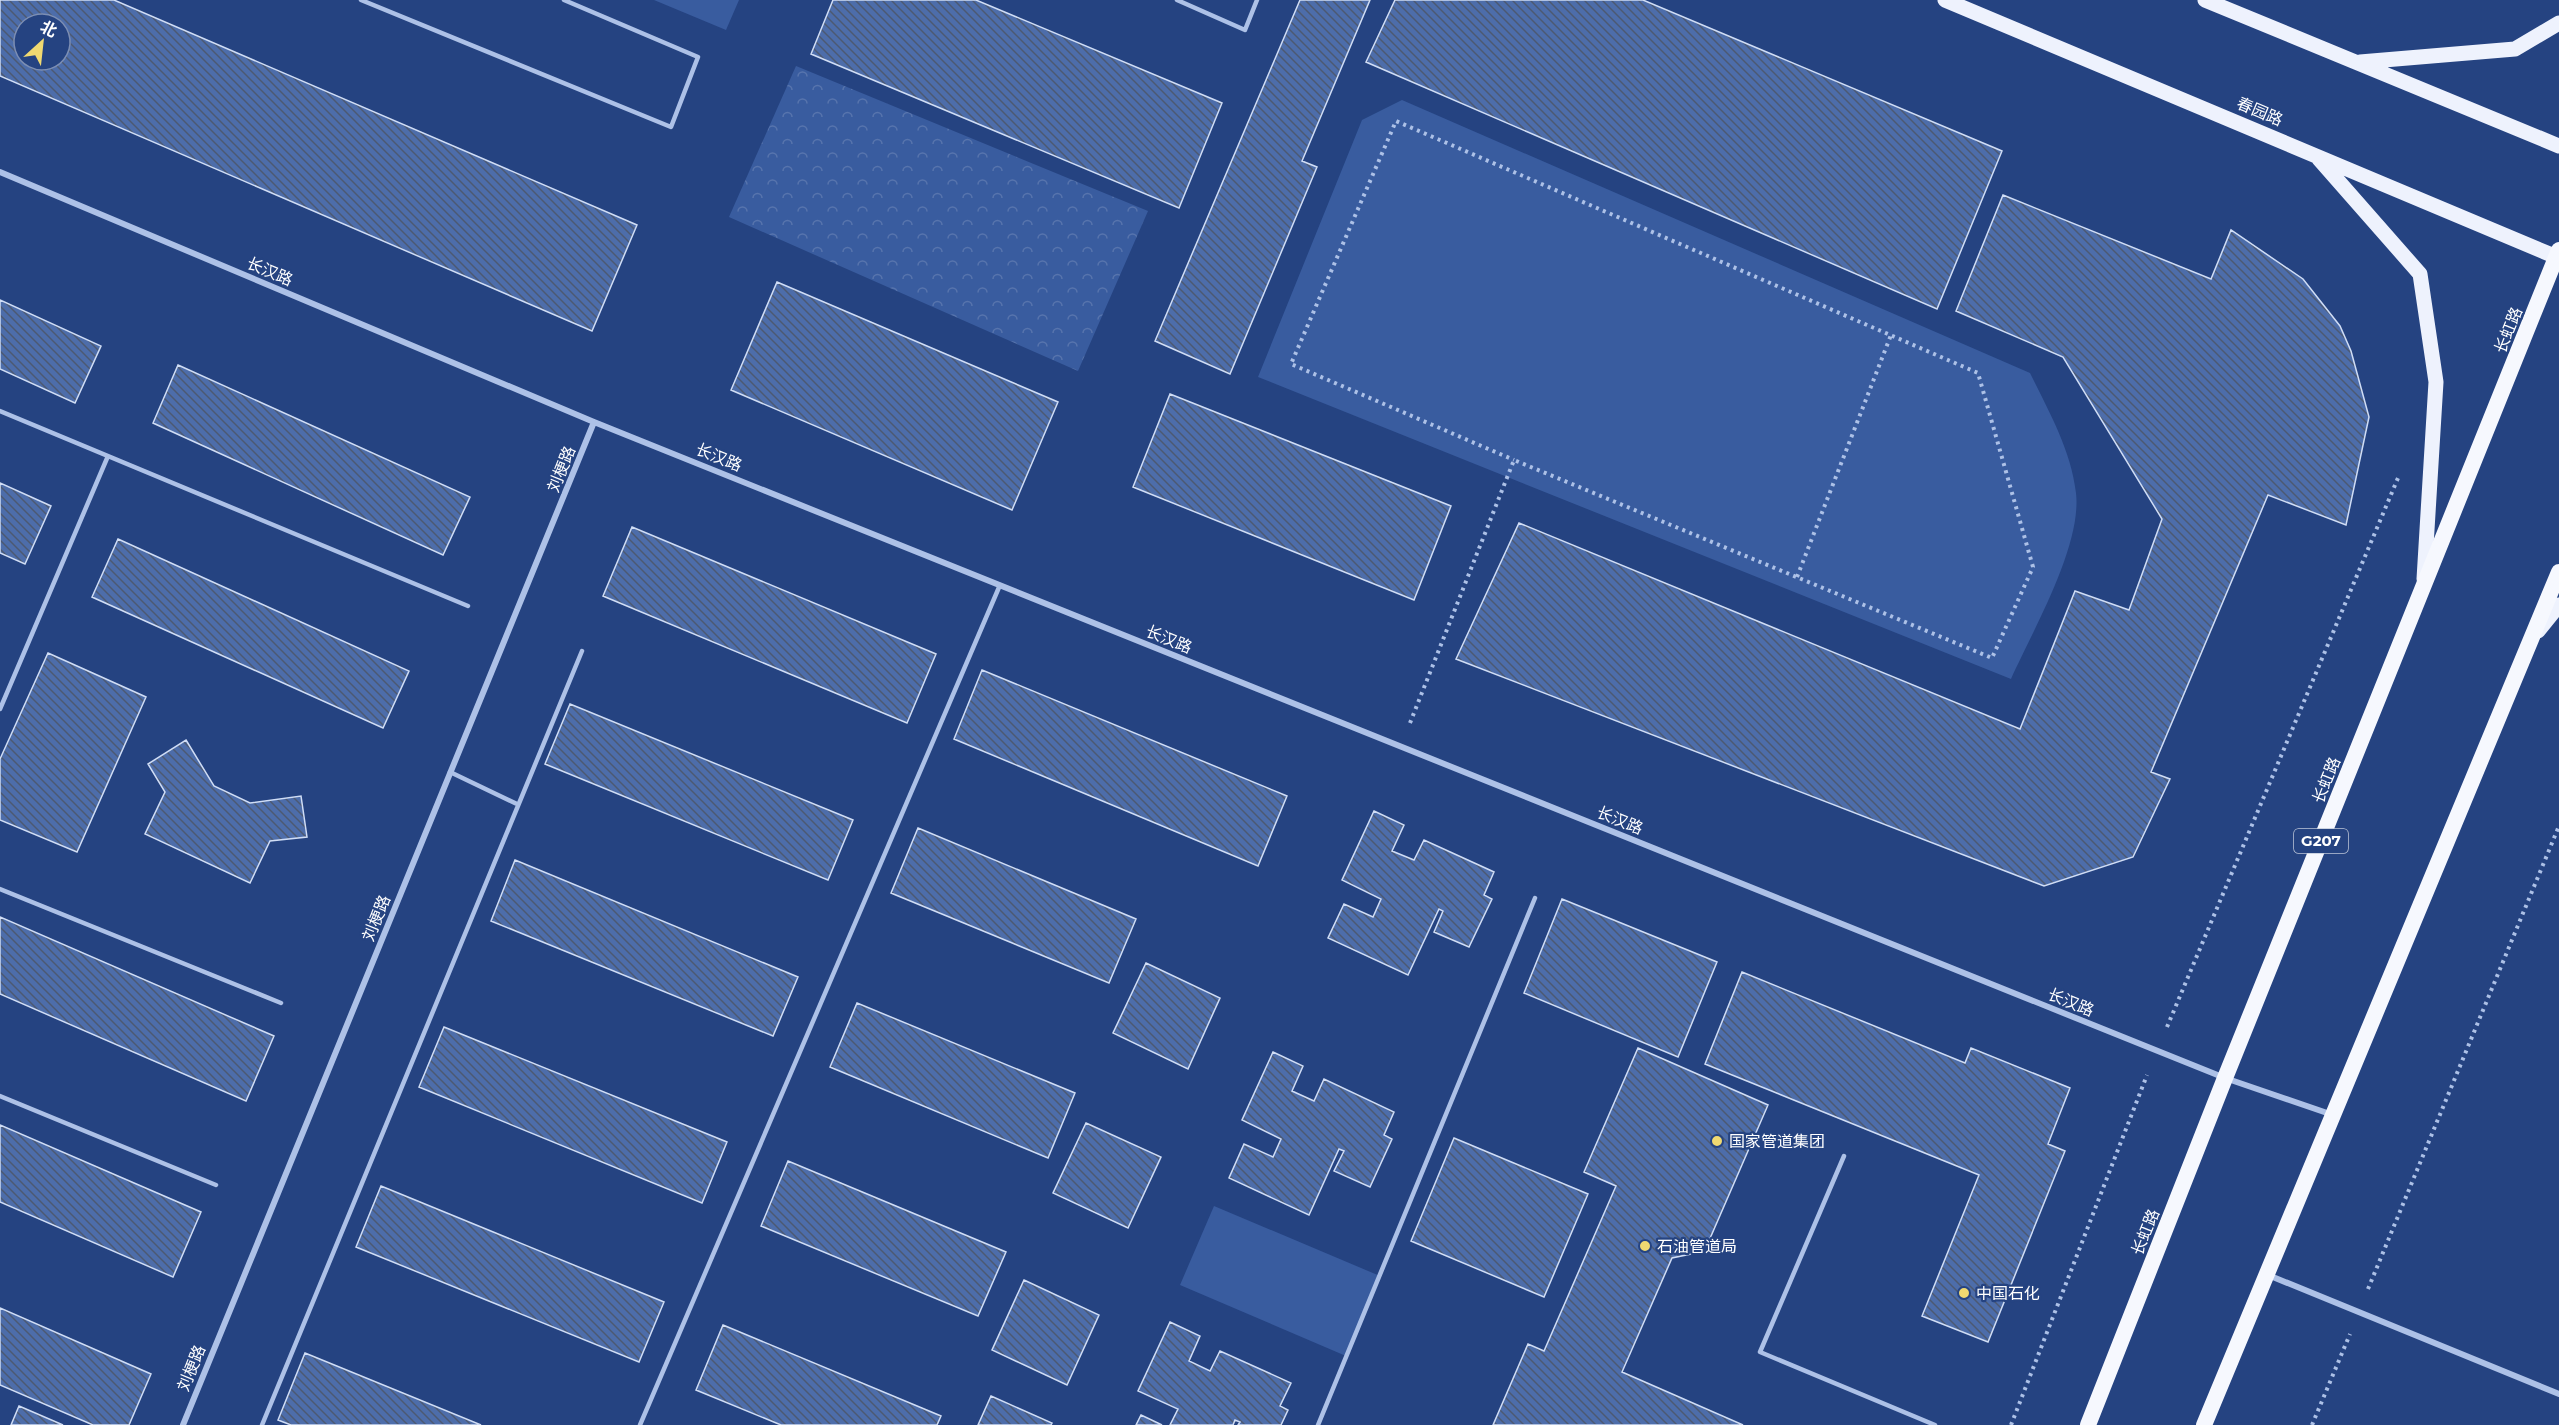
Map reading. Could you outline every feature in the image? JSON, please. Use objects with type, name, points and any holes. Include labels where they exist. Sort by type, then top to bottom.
[{"type":"highway","name":"长虹路","points":[[2088,1425],[2225,1078],[2558,255]]},
{"type":"highway","points":[[2204,1425],[2335,1116],[2559,572]]},
{"type":"main road","name":"春园路","points":[[1946,0],[2558,255]]},
{"type":"main road","points":[[2205,0],[2559,146]]},
{"type":"main road","points":[[2356,62],[2515,49],[2559,22]]},
{"type":"main road","points":[[2316,154],[2420,274],[2436,382],[2424,585]]},
{"type":"main road","points":[[2532,638],[2559,605]]},
{"type":"street","name":"长汉路","points":[[0,172],[594,422],[2157,1051],[2225,1078],[2335,1116]]},
{"type":"street","name":"刘梗路","points":[[183,1425],[594,422]]},
{"type":"street","points":[[2267,1275],[2559,1394]]},
{"type":"lane","points":[[361,0],[671,127],[698,57],[564,0]]},
{"type":"lane","points":[[1177,0],[1245,30],[1257,0]]},
{"type":"lane","points":[[0,411],[468,606]]},
{"type":"lane","points":[[0,709],[108,456]]},
{"type":"lane","points":[[640,1425],[1000,585]]},
{"type":"lane","points":[[262,1425],[582,651]]},
{"type":"lane","points":[[450,772],[517,804]]},
{"type":"lane","points":[[0,889],[281,1003]]},
{"type":"lane","points":[[1318,1425],[1535,898]]},
{"type":"lane","points":[[0,1096],[216,1185]]},
{"type":"lane","points":[[1844,1156],[1760,1352],[1935,1425]]},
{"type":"path","points":[[1396,120],[1891,335],[1978,373],[2033,567],[1992,658],[1514,460],[1291,364],[1396,120]]},
{"type":"path","points":[[1797,577],[1891,335]]},
{"type":"path","points":[[1418,705],[1514,460]]},
{"type":"path","points":[[2011,1425],[2157,1051],[2204,944],[2399,476]]},
{"type":"path","points":[[2312,1425],[2559,826]]},
{"type":"green space","points":[[654,0],[739,0],[726,30]]},
{"type":"green space","points":[[796,66],[1148,211],[1078,371],[729,217]]},
{"type":"green space","points":[[1402,100],[2030,373],[2064,446],[2076,493],[2076,514],[2064,562],[2054,588],[2011,679],[1258,377],[1362,120]]},
{"type":"green space","points":[[1214,1206],[1380,1276],[1346,1356],[1180,1285]]},
{"type":"building","points":[[0,0],[114,0],[637,225],[592,331],[0,76]]},
{"type":"building","points":[[833,0],[976,0],[1222,103],[1179,208],[811,54]]},
{"type":"building","points":[[1300,0],[1370,0],[1302,161],[1317,167],[1230,374],[1155,341]]},
{"type":"building","points":[[1395,0],[1643,0],[2002,151],[1937,309],[1366,62]]},
{"type":"building","points":[[2003,195],[2211,279],[2231,230],[2303,279],[2340,326],[2351,351],[2369,417],[2346,525],[2268,495],[2151,772],[2170,779],[2133,857],[2044,886],[1456,659],[1519,523],[2020,729],[2075,591],[2129,610],[2162,519],[2063,357],[1956,311]]},
{"type":"building","points":[[777,282],[1058,402],[1012,510],[731,390]]},
{"type":"building","points":[[0,300],[101,346],[75,403],[0,369]]},
{"type":"building","points":[[178,365],[470,497],[443,555],[153,423]]},
{"type":"building","points":[[1170,394],[1451,506],[1414,600],[1133,487]]},
{"type":"building","points":[[0,483],[51,506],[25,564],[0,553]]},
{"type":"building","points":[[632,527],[936,654],[907,723],[603,596]]},
{"type":"building","points":[[118,539],[409,671],[383,728],[92,597]]},
{"type":"building","points":[[48,653],[146,697],[77,852],[0,820],[0,759]]},
{"type":"building","points":[[982,670],[1287,796],[1258,866],[954,739]]},
{"type":"building","points":[[570,704],[853,820],[828,880],[545,764]]},
{"type":"building","points":[[186,740],[214,786],[250,803],[301,796],[307,837],[270,841],[250,883],[145,834],[165,792],[148,764]]},
{"type":"building","points":[[1374,811],[1404,825],[1392,851],[1414,860],[1424,840],[1494,872],[1484,895],[1492,899],[1469,947],[1434,932],[1443,911],[1439,909],[1408,975],[1328,938],[1344,904],[1373,917],[1381,899],[1342,880]]},
{"type":"building","points":[[918,828],[1136,919],[1109,983],[891,893]]},
{"type":"building","points":[[515,860],[798,977],[773,1036],[491,921]]},
{"type":"building","points":[[1562,899],[1717,962],[1678,1057],[1524,993]]},
{"type":"building","points":[[0,917],[274,1036],[246,1101],[0,994]]},
{"type":"building","points":[[1146,963],[1220,998],[1188,1069],[1113,1033]]},
{"type":"building","points":[[1742,972],[1965,1063],[1971,1048],[2070,1088],[2048,1144],[2065,1151],[1988,1342],[1922,1316],[1979,1175],[1705,1064]]},
{"type":"building","points":[[857,1003],[1075,1093],[1048,1158],[830,1067]]},
{"type":"building","points":[[444,1027],[727,1142],[702,1203],[419,1087]]},
{"type":"building","points":[[1638,1048],[1768,1105],[1708,1243],[1696,1253],[1672,1258],[1622,1372],[1743,1425],[1493,1425],[1528,1344],[1544,1351],[1616,1186],[1584,1172]]},
{"type":"building","points":[[1273,1052],[1303,1066],[1292,1091],[1314,1101],[1324,1079],[1394,1112],[1384,1135],[1392,1139],[1370,1187],[1334,1171],[1344,1151],[1339,1149],[1309,1215],[1229,1178],[1244,1144],[1273,1157],[1281,1139],[1242,1120]]},
{"type":"building","points":[[1086,1123],[1161,1157],[1128,1228],[1053,1193]]},
{"type":"building","points":[[0,1125],[201,1212],[173,1277],[0,1202]]},
{"type":"building","points":[[1454,1138],[1588,1194],[1544,1297],[1411,1241]]},
{"type":"building","points":[[788,1161],[1006,1252],[978,1316],[761,1226]]},
{"type":"building","points":[[381,1186],[664,1302],[639,1362],[356,1247]]},
{"type":"building","points":[[1024,1280],[1099,1315],[1067,1385],[992,1350]]},
{"type":"building","points":[[0,1308],[151,1374],[129,1425],[93,1425],[0,1385]]},
{"type":"building","points":[[1170,1322],[1200,1336],[1189,1361],[1210,1371],[1220,1351],[1291,1383],[1280,1406],[1288,1410],[1281,1425],[1238,1425],[1240,1422],[1235,1420],[1233,1425],[1170,1425],[1178,1409],[1138,1391]]},
{"type":"building","points":[[723,1325],[941,1416],[937,1425],[781,1425],[696,1390]]},
{"type":"building","points":[[305,1353],[481,1425],[291,1425],[278,1420]]},
{"type":"building","points":[[991,1396],[1052,1423],[1051,1425],[978,1425]]},
{"type":"building","points":[[19,1406],[63,1425],[11,1425]]},
{"type":"building","points":[[1141,1415],[1162,1425],[1136,1425]]},
{"type":"place","name":"国家管道集团","points":[[1717,1141]]},
{"type":"place","name":"石油管道局","points":[[1645,1246]]},
{"type":"place","name":"中国石化","points":[[1964,1293]]}]
